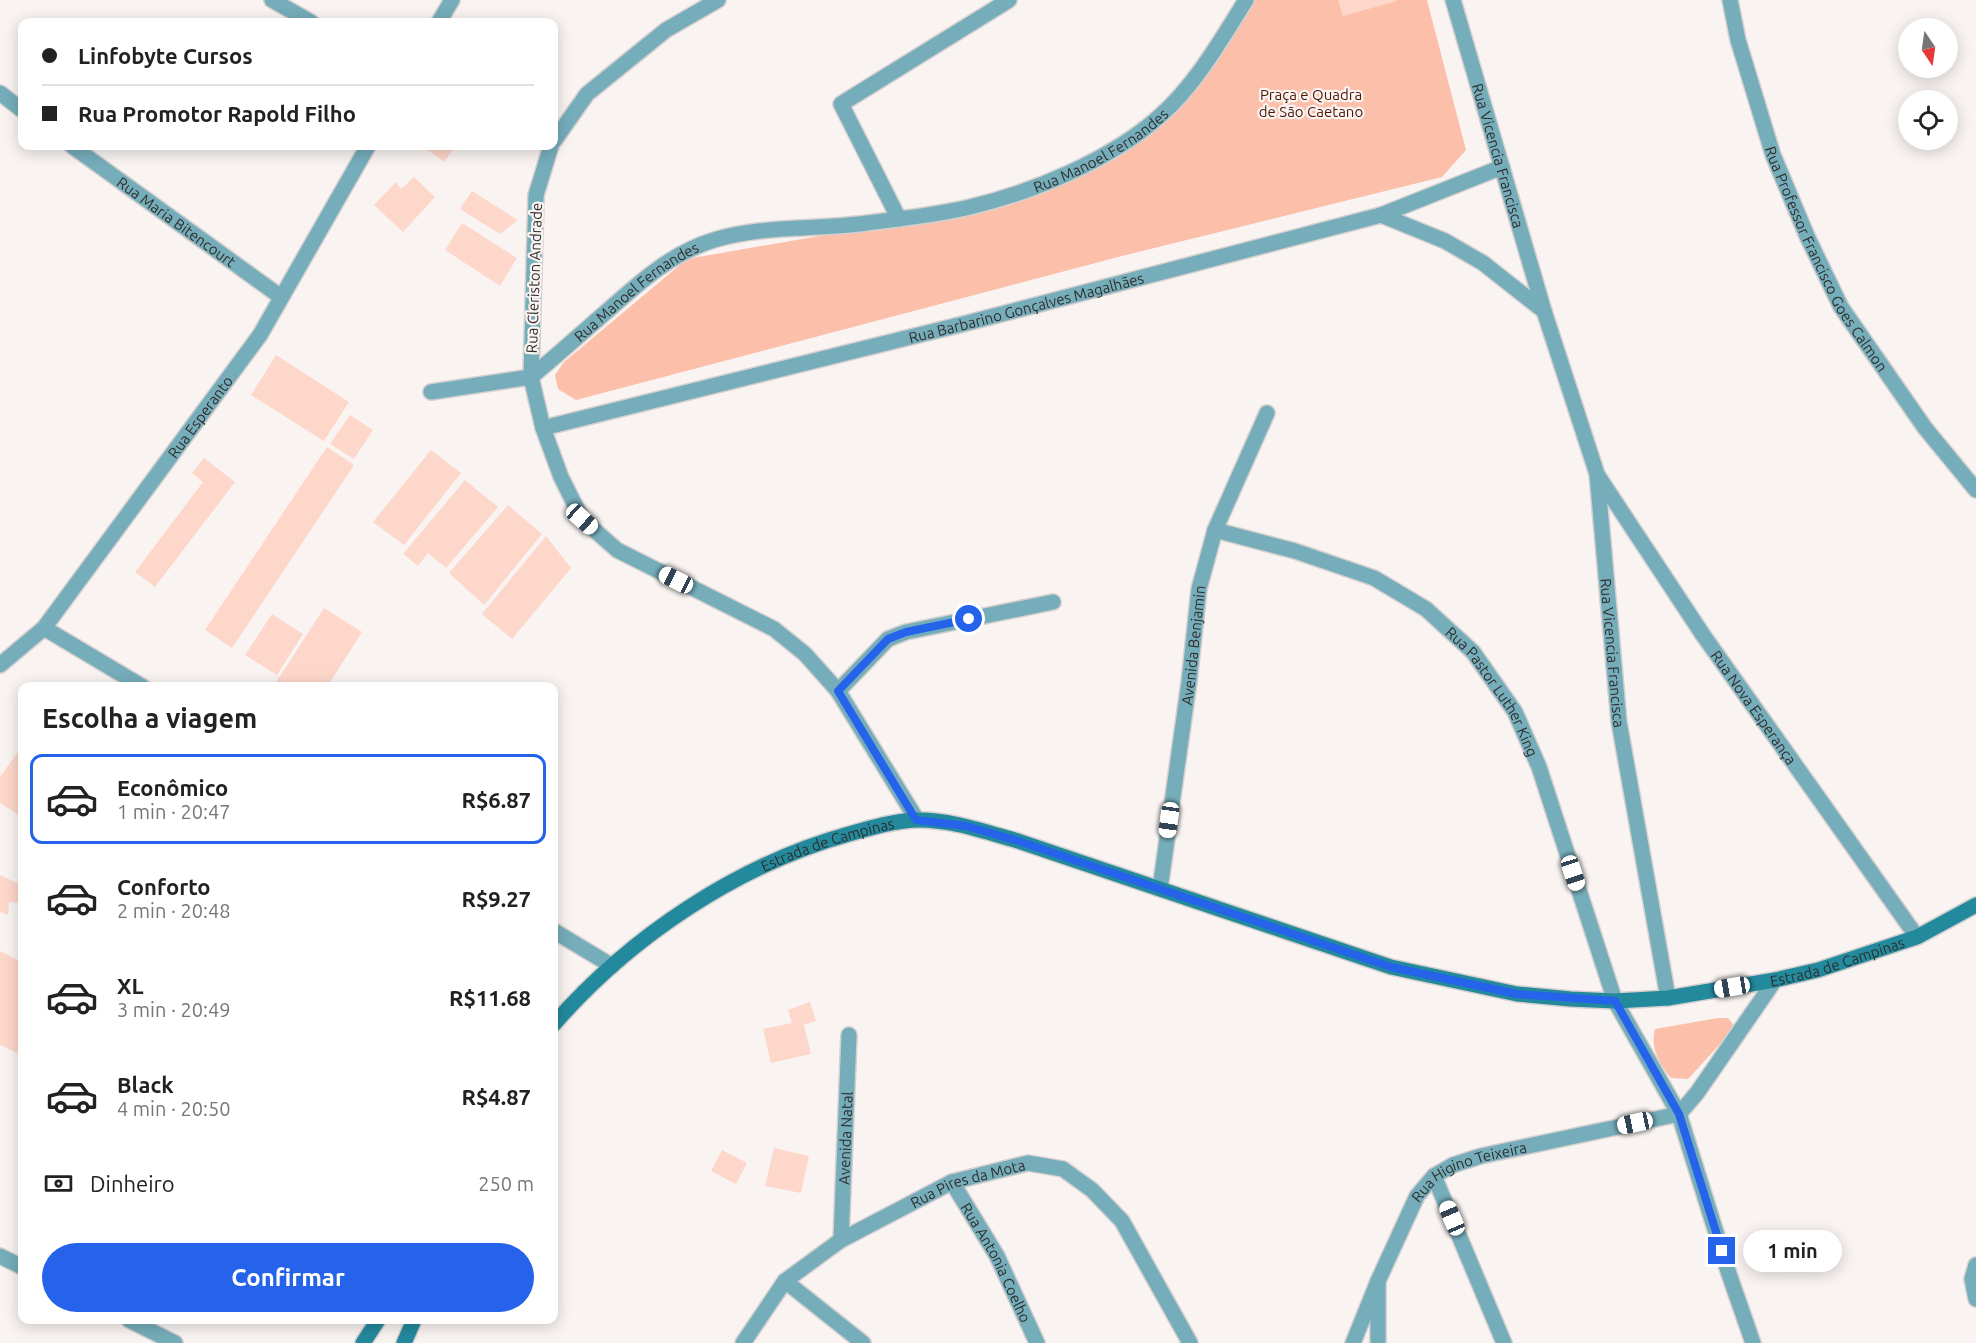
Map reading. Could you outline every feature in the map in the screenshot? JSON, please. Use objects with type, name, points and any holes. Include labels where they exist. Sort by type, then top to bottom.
[{"type":"main road","name":"Estrada de Campinas","points":[[558,1020],[612,966],[677,915],[736,878],[788,854],[830,839],[873,827],[916,820],[966,826],[1391,967],[1517,994],[1615,1001],[1668,998],[1774,980],[1818,970],[1917,937],[1976,905]]},
{"type":"main road","points":[[363,1343],[375,1324]]},
{"type":"main road","points":[[404,1343],[412,1324]]},
{"type":"street","points":[[272,0],[304,18]]},
{"type":"street","points":[[441,18],[452,0]]},
{"type":"street","points":[[558,135],[587,94],[666,30],[718,0]]},
{"type":"street","points":[[899,219],[841,104],[1009,0]]},
{"type":"street","name":"Rua Manoel Fernandes","points":[[531,377],[650,274],[679,254],[714,240],[751,232],[865,224],[970,207],[1029,189],[1079,167],[1122,144],[1161,116],[1188,86],[1215,50],[1246,0]]},
{"type":"street","name":"Rua Vicencia Francisca","points":[[1453,0],[1545,311],[1597,474],[1618,722],[1668,998]]},
{"type":"street","name":"Rua Professor Francisco Goes Calmon","points":[[1730,0],[1738,40],[1773,155],[1807,236],[1841,307],[1925,428],[1976,490]]},
{"type":"street","points":[[0,93],[18,107]]},
{"type":"street","name":"Rua Maria Bitencourt","points":[[78,150],[281,297]]},
{"type":"street","name":"Rua Esperanto","points":[[0,665],[44,628],[260,335],[366,150]]},
{"type":"street","name":"Rua Cleriston Andrade","points":[[550,150],[536,195],[531,377],[543,428],[561,477],[582,519],[617,550],[774,629],[805,654],[838,691],[916,820]]},
{"type":"street","name":"Rua Barbarino Gonçalves Magalhães","points":[[543,428],[1381,215],[1502,167]]},
{"type":"street","points":[[1381,215],[1445,241],[1483,263],[1545,311]]},
{"type":"street","points":[[431,392],[531,377]]},
{"type":"street","name":"Avenida Benjamin","points":[[1160,889],[1189,682],[1199,589],[1215,530],[1267,413]]},
{"type":"street","name":"Rua Nova Esperança","points":[[1597,474],[1703,635],[1917,937]]},
{"type":"street","name":"Rua Pastor Luther King","points":[[1215,530],[1295,551],[1374,578],[1426,609],[1473,652],[1515,712],[1539,767],[1615,1001],[1679,1114],[1753,1343]]},
{"type":"street","points":[[838,691],[888,639],[906,632],[1053,602]]},
{"type":"street","points":[[44,628],[135,682]]},
{"type":"street","points":[[558,933],[612,966]]},
{"type":"street","points":[[1679,1114],[1697,1093],[1774,980]]},
{"type":"street","name":"Avenida Natal","points":[[841,1240],[849,1035]]},
{"type":"street","name":"Rua Higino Teixeira","points":[[1353,1343],[1378,1281],[1417,1196],[1434,1176],[1453,1165],[1481,1156],[1679,1114]]},
{"type":"street","name":"Rua Pires da Mota","points":[[743,1343],[784,1281],[841,1240],[952,1182],[1028,1163],[1063,1169],[1092,1190],[1122,1221],[1191,1343]]},
{"type":"street","points":[[1434,1176],[1504,1343]]},
{"type":"street","name":"Rua Antonia Coelho","points":[[952,1182],[997,1256],[1037,1343]]},
{"type":"street","points":[[0,1256],[18,1265]]},
{"type":"street","points":[[1976,1265],[1972,1279],[1976,1299]]},
{"type":"street","points":[[784,1281],[863,1343]]},
{"type":"street","points":[[1378,1281],[1378,1343]]},
{"type":"street","points":[[137,1324],[175,1343]]},
{"type":"green space","name":"Praça e Quadra de São Caetano","points":[[1255,0],[1427,0],[1466,150],[1442,177],[1122,256],[576,400],[558,389],[555,375],[564,362],[687,259],[1019,201],[1105,159],[1181,105]]},
{"type":"green space","points":[[1728,1018],[1733,1024],[1731,1032],[1688,1079],[1671,1078],[1655,1049],[1655,1029]]},
{"type":"building","points":[[1338,0],[1396,0],[1397,1],[1343,16]]},
{"type":"building","points":[[428,150],[453,150],[444,162]]},
{"type":"building","points":[[414,177],[435,197],[403,232],[374,205],[396,182],[401,189]]},
{"type":"building","points":[[472,191],[518,220],[500,234],[460,209]]},
{"type":"building","points":[[462,223],[517,258],[500,286],[445,250]]},
{"type":"building","points":[[276,355],[349,402],[324,441],[251,395]]},
{"type":"building","points":[[350,415],[373,430],[354,459],[330,444]]},
{"type":"building","points":[[327,447],[354,465],[232,648],[205,630]]},
{"type":"building","points":[[431,450],[461,473],[404,545],[373,522]]},
{"type":"building","points":[[204,458],[235,482],[155,587],[135,572],[203,482],[192,473]]},
{"type":"building","points":[[465,480],[498,507],[446,568],[428,553],[418,566],[403,554]]},
{"type":"building","points":[[508,505],[542,534],[484,605],[449,573]]},
{"type":"building","points":[[546,536],[571,568],[512,639],[482,614]]},
{"type":"building","points":[[324,608],[362,632],[330,682],[276,682]]},
{"type":"building","points":[[272,614],[303,634],[277,675],[245,655]]},
{"type":"building","points":[[18,752],[18,814],[0,803],[0,777]]},
{"type":"building","points":[[0,875],[18,884],[18,903],[9,902],[8,915],[0,912]]},
{"type":"building","points":[[0,951],[18,960],[18,1053],[0,1045]]},
{"type":"building","points":[[810,1002],[816,1021],[804,1025],[811,1054],[771,1063],[763,1029],[792,1023],[788,1010]]},
{"type":"building","points":[[774,1148],[809,1156],[801,1193],[765,1186]]},
{"type":"building","points":[[722,1150],[747,1163],[736,1184],[711,1171]]},
{"type":"route","points":[[969,619],[906,632],[888,639],[838,691],[916,820],[966,826],[1018,841],[1391,967],[1517,994],[1615,1001],[1679,1114],[1722,1251]]}]
